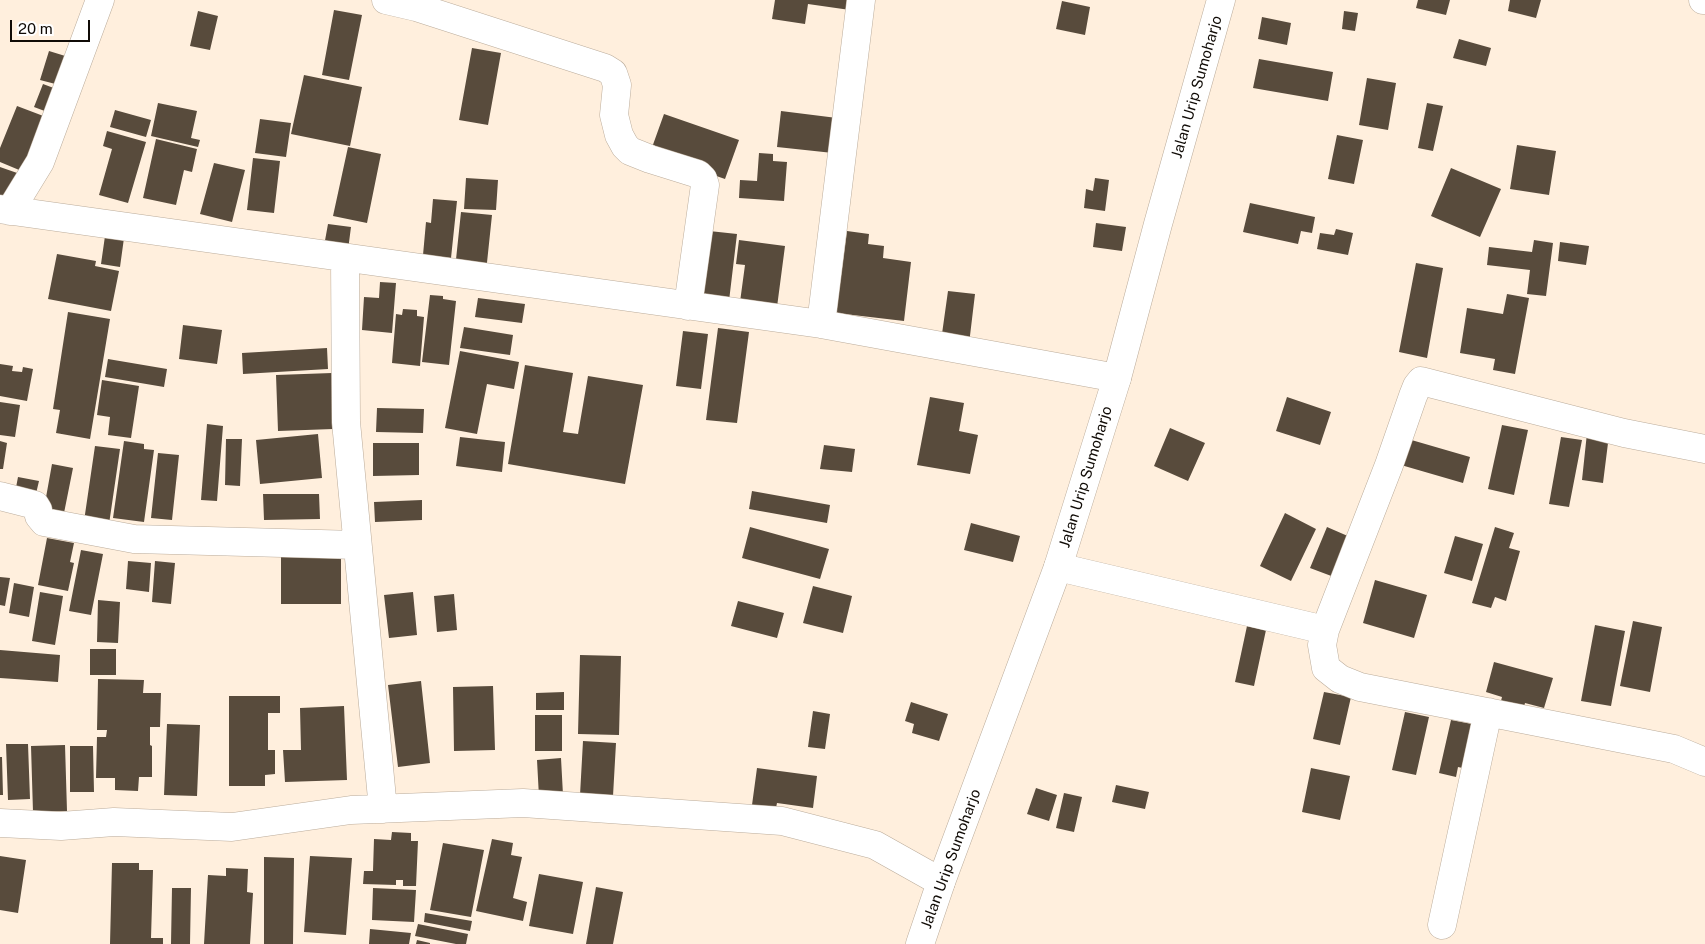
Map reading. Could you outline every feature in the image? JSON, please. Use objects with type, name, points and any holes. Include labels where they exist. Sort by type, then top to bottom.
[{"type":"street","points":[[100,0],[40,162],[5,210],[821,324],[1117,378]]},
{"type":"street","points":[[386,0],[605,68],[613,73],[617,85],[614,115],[618,135],[625,146],[630,152],[698,174],[703,179],[705,185],[688,306]]},
{"type":"street","points":[[821,324],[861,0]]},
{"type":"street","name":"Jalan Urip Sumoharjo","points":[[920,944],[941,882],[1058,567],[1117,378],[1158,224],[1222,0]]},
{"type":"street","points":[[345,258],[346,422],[383,809]]},
{"type":"street","points":[[1705,449],[1624,433],[1421,382],[1418,383],[1389,465],[1325,630],[1322,645],[1326,668],[1340,679],[1360,687],[1674,750],[1705,762]]},
{"type":"street","points":[[0,496],[35,505],[39,516],[44,522],[134,539],[358,545]]},
{"type":"street","points":[[1058,567],[1325,630]]},
{"type":"street","points":[[1442,925],[1488,712]]},
{"type":"street","points":[[0,823],[61,826],[114,822],[232,826],[351,810],[523,803],[782,821],[874,845],[941,882]]},
{"type":"building","points":[[775,0],[858,0],[857,11],[808,4],[805,24],[772,19]]},
{"type":"building","points":[[1418,0],[1450,0],[1446,15],[1416,8]]},
{"type":"building","points":[[1510,0],[1541,0],[1536,18],[1508,11]]},
{"type":"building","points":[[1062,1],[1090,7],[1085,35],[1056,29]]},
{"type":"building","points":[[334,10],[362,15],[349,80],[322,75]]},
{"type":"building","points":[[198,11],[218,16],[210,50],[190,46]]},
{"type":"building","points":[[1344,11],[1358,13],[1355,31],[1342,29]]},
{"type":"building","points":[[1262,17],[1291,23],[1287,45],[1258,39]]},
{"type":"building","points":[[1459,39],[1491,48],[1486,66],[1453,58]]},
{"type":"building","points":[[472,48],[501,53],[488,125],[459,120]]},
{"type":"building","points":[[49,51],[75,59],[67,87],[40,80]]},
{"type":"building","points":[[1259,59],[1333,72],[1328,101],[1253,88]]},
{"type":"building","points":[[304,75],[362,87],[350,146],[291,134]]},
{"type":"building","points":[[1367,78],[1396,83],[1388,130],[1359,125]]},
{"type":"building","points":[[43,84],[59,90],[50,113],[34,107]]},
{"type":"building","points":[[158,103],[197,111],[191,138],[200,140],[198,147],[151,136]]},
{"type":"building","points":[[1427,103],[1443,106],[1433,151],[1418,148]]},
{"type":"building","points":[[17,106],[46,117],[24,172],[0,162],[0,148]]},
{"type":"building","points":[[115,110],[151,120],[146,137],[110,127]]},
{"type":"building","points":[[781,111],[837,118],[833,153],[777,147]]},
{"type":"building","points":[[664,114],[739,140],[725,179],[650,153]]},
{"type":"building","points":[[260,119],[291,123],[286,157],[255,153]]},
{"type":"building","points":[[107,131],[146,142],[128,203],[99,195],[112,149],[103,146]]},
{"type":"building","points":[[1337,135],[1363,140],[1354,184],[1328,179]]},
{"type":"building","points":[[156,139],[197,149],[192,172],[184,170],[176,205],[143,198]]},
{"type":"building","points":[[1517,145],[1556,151],[1549,195],[1510,189]]},
{"type":"building","points":[[348,147],[381,154],[367,223],[333,216]]},
{"type":"building","points":[[759,153],[773,154],[773,161],[787,162],[784,201],[739,198],[740,180],[757,181]]},
{"type":"building","points":[[253,158],[280,161],[274,213],[247,210]]},
{"type":"building","points":[[214,163],[245,170],[232,222],[200,214]]},
{"type":"building","points":[[0,167],[20,174],[0,203]]},
{"type":"building","points":[[1451,168],[1501,189],[1480,237],[1431,216]]},
{"type":"building","points":[[466,178],[498,180],[496,210],[464,209]]},
{"type":"building","points":[[1095,178],[1109,180],[1105,211],[1084,208],[1086,189],[1093,191]]},
{"type":"building","points":[[433,199],[457,201],[451,258],[423,255],[426,222],[431,223]]},
{"type":"building","points":[[1250,203],[1315,217],[1312,233],[1301,231],[1298,244],[1243,232]]},
{"type":"building","points":[[461,212],[492,215],[486,272],[455,269]]},
{"type":"building","points":[[1096,223],[1126,227],[1122,251],[1093,247]]},
{"type":"building","points":[[328,224],[351,227],[348,250],[324,246]]},
{"type":"building","points":[[1336,229],[1353,233],[1348,255],[1317,249],[1320,233],[1334,235]]},
{"type":"building","points":[[700,230],[737,234],[729,301],[701,297]]},
{"type":"building","points":[[847,231],[869,234],[868,244],[884,246],[883,258],[911,262],[904,321],[836,313]]},
{"type":"building","points":[[105,236],[124,238],[120,267],[101,264]]},
{"type":"building","points":[[739,240],[785,246],[777,307],[740,302],[745,265],[736,264]]},
{"type":"building","points":[[1534,240],[1553,243],[1546,296],[1527,294],[1530,270],[1487,265],[1489,247],[1532,252]]},
{"type":"building","points":[[1560,242],[1589,246],[1586,265],[1558,261]]},
{"type":"building","points":[[57,254],[96,261],[95,266],[119,271],[111,311],[48,299]]},
{"type":"building","points":[[1416,263],[1443,268],[1427,358],[1399,352]]},
{"type":"building","points":[[380,282],[396,283],[392,333],[362,330],[364,297],[379,298]]},
{"type":"building","points":[[948,291],[975,294],[969,344],[941,341]]},
{"type":"building","points":[[1507,294],[1529,298],[1515,374],[1493,370],[1495,359],[1460,353],[1467,308],[1503,314]]},
{"type":"building","points":[[430,295],[443,296],[443,299],[456,301],[449,365],[422,362]]},
{"type":"building","points":[[478,298],[525,304],[522,323],[475,317]]},
{"type":"building","points":[[403,309],[417,310],[417,316],[424,317],[420,366],[392,363],[396,314],[402,315]]},
{"type":"building","points":[[68,312],[110,319],[90,439],[56,433],[60,410],[53,409]]},
{"type":"building","points":[[183,325],[222,330],[217,364],[179,359]]},
{"type":"building","points":[[464,327],[513,335],[510,355],[460,348]]},
{"type":"building","points":[[718,328],[749,332],[737,423],[706,420]]},
{"type":"building","points":[[683,331],[708,334],[701,389],[676,386]]},
{"type":"building","points":[[327,348],[328,369],[243,374],[242,353]]},
{"type":"building","points":[[460,351],[519,362],[514,389],[487,384],[477,434],[445,428]]},
{"type":"building","points":[[108,359],[167,369],[164,387],[105,377]]},
{"type":"building","points":[[0,364],[13,366],[12,371],[22,372],[23,367],[33,369],[27,401],[0,396]]},
{"type":"building","points":[[525,365],[573,373],[563,432],[578,434],[588,376],[643,385],[625,484],[508,464]]},
{"type":"building","points":[[332,373],[333,429],[278,431],[276,375]]},
{"type":"building","points":[[102,380],[139,386],[131,438],[108,435],[110,417],[97,415]]},
{"type":"building","points":[[930,397],[964,403],[959,431],[978,435],[970,474],[917,465]]},
{"type":"building","points":[[1287,397],[1331,412],[1320,445],[1276,431]]},
{"type":"building","points":[[0,402],[20,405],[15,437],[0,435]]},
{"type":"building","points":[[377,408],[424,409],[423,433],[376,432]]},
{"type":"building","points":[[207,424],[223,426],[217,501],[201,500]]},
{"type":"building","points":[[1502,425],[1528,430],[1514,495],[1488,489]]},
{"type":"building","points":[[1170,428],[1205,443],[1188,481],[1154,466]]},
{"type":"building","points":[[1587,433],[1609,435],[1603,483],[1582,480]]},
{"type":"building","points":[[318,434],[322,478],[260,484],[256,440]]},
{"type":"building","points":[[460,437],[505,442],[502,472],[456,466]]},
{"type":"building","points":[[1561,437],[1582,440],[1569,507],[1549,504]]},
{"type":"building","points":[[226,439],[242,439],[240,486],[225,485]]},
{"type":"building","points":[[1408,439],[1470,457],[1463,483],[1401,465]]},
{"type":"building","points":[[0,441],[7,443],[3,469],[0,469]]},
{"type":"building","points":[[124,441],[144,444],[144,449],[154,450],[144,522],[113,518]]},
{"type":"building","points":[[373,443],[419,443],[419,475],[373,476]]},
{"type":"building","points":[[824,445],[855,449],[852,472],[820,469]]},
{"type":"building","points":[[95,446],[120,449],[108,531],[83,528]]},
{"type":"building","points":[[158,453],[179,455],[172,520],[151,518]]},
{"type":"building","points":[[52,464],[73,468],[63,518],[43,514]]},
{"type":"building","points":[[18,477],[39,481],[34,502],[14,498]]},
{"type":"building","points":[[752,491],[830,505],[827,523],[749,509]]},
{"type":"building","points":[[263,494],[319,494],[320,519],[264,520]]},
{"type":"building","points":[[422,500],[422,520],[375,522],[374,502]]},
{"type":"building","points":[[1285,513],[1316,529],[1291,581],[1260,566]]},
{"type":"building","points":[[971,523],[1020,536],[1013,562],[964,550]]},
{"type":"building","points":[[750,527],[829,549],[820,579],[742,558]]},
{"type":"building","points":[[1327,527],[1350,537],[1334,577],[1310,568]]},
{"type":"building","points":[[1495,527],[1514,533],[1509,548],[1520,551],[1506,601],[1495,597],[1491,608],[1472,603]]},
{"type":"building","points":[[1455,536],[1483,544],[1472,581],[1444,573]]},
{"type":"building","points":[[47,538],[74,543],[70,562],[74,563],[68,591],[38,585]]},
{"type":"building","points":[[81,550],[103,554],[91,615],[69,611]]},
{"type":"building","points":[[281,556],[341,557],[341,604],[281,604]]},
{"type":"building","points":[[128,561],[151,563],[149,592],[126,589]]},
{"type":"building","points":[[155,561],[175,563],[171,604],[152,602]]},
{"type":"building","points":[[0,577],[10,578],[5,606],[0,605]]},
{"type":"building","points":[[1375,580],[1427,595],[1414,638],[1363,623]]},
{"type":"building","points":[[14,583],[34,587],[29,617],[9,613]]},
{"type":"building","points":[[813,586],[852,596],[843,633],[803,623]]},
{"type":"building","points":[[40,592],[63,596],[55,645],[32,641]]},
{"type":"building","points":[[413,592],[417,635],[389,638],[384,595]]},
{"type":"building","points":[[454,594],[457,630],[437,632],[434,596]]},
{"type":"building","points":[[98,600],[120,602],[118,643],[97,642]]},
{"type":"building","points":[[738,601],[784,613],[777,638],[731,626]]},
{"type":"building","points":[[1633,621],[1662,627],[1650,692],[1620,686]]},
{"type":"building","points":[[1595,625],[1625,631],[1611,706],[1581,701]]},
{"type":"building","points":[[1247,626],[1266,630],[1254,686],[1235,682]]},
{"type":"building","points":[[90,649],[116,649],[116,675],[90,675]]},
{"type":"building","points":[[0,650],[60,655],[58,682],[0,678]]},
{"type":"building","points":[[580,655],[621,656],[619,735],[578,734]]},
{"type":"building","points":[[1494,662],[1553,678],[1544,708],[1525,703],[1524,707],[1501,701],[1502,697],[1486,692]]},
{"type":"building","points":[[98,679],[144,680],[143,693],[161,693],[160,727],[150,727],[152,777],[139,777],[138,791],[115,790],[115,778],[96,778],[97,737],[106,737],[107,730],[97,730]]},
{"type":"building","points":[[421,681],[430,763],[398,767],[388,685]]},
{"type":"building","points":[[493,686],[495,750],[454,751],[453,687]]},
{"type":"building","points":[[564,692],[564,710],[536,710],[536,693]]},
{"type":"building","points":[[1324,692],[1351,697],[1340,745],[1313,739]]},
{"type":"building","points":[[229,696],[280,696],[280,713],[268,713],[268,750],[275,750],[275,774],[265,775],[265,786],[229,786]]},
{"type":"building","points":[[911,702],[948,714],[939,741],[912,733],[914,724],[905,721]]},
{"type":"building","points":[[344,706],[347,780],[285,782],[283,750],[301,750],[300,708]]},
{"type":"building","points":[[813,711],[830,714],[825,749],[808,747]]},
{"type":"building","points":[[1405,712],[1429,717],[1416,775],[1392,770]]},
{"type":"building","points":[[535,715],[562,715],[562,751],[535,751]]},
{"type":"building","points":[[1451,720],[1477,725],[1467,769],[1458,767],[1456,777],[1439,773]]},
{"type":"building","points":[[167,724],[200,725],[197,796],[164,795]]},
{"type":"building","points":[[583,741],[616,743],[613,796],[580,795]]},
{"type":"building","points":[[6,744],[28,744],[30,799],[8,800]]},
{"type":"building","points":[[65,745],[67,811],[33,812],[31,746]]},
{"type":"building","points":[[70,746],[93,746],[94,792],[70,792]]},
{"type":"building","points":[[0,757],[2,757],[3,795],[0,795]]},
{"type":"building","points":[[561,758],[563,795],[539,797],[537,760]]},
{"type":"building","points":[[757,768],[817,776],[813,808],[777,803],[776,808],[752,805]]},
{"type":"building","points":[[1311,768],[1350,776],[1340,820],[1302,812]]},
{"type":"building","points":[[1116,785],[1149,792],[1145,809],[1112,802]]},
{"type":"building","points":[[1036,788],[1057,795],[1049,821],[1027,814]]},
{"type":"building","points":[[1064,793],[1082,797],[1074,832],[1056,828]]},
{"type":"building","points":[[392,832],[411,833],[411,841],[418,841],[416,886],[403,886],[403,880],[396,880],[396,885],[363,884],[364,871],[373,871],[374,839],[391,840]]},
{"type":"building","points":[[492,839],[513,843],[511,855],[522,857],[513,898],[527,902],[523,921],[476,911]]},
{"type":"building","points":[[443,843],[484,850],[471,917],[430,910]]},
{"type":"building","points":[[0,856],[26,860],[18,913],[0,910]]},
{"type":"building","points":[[310,856],[352,858],[346,935],[304,932]]},
{"type":"building","points":[[264,857],[294,858],[293,944],[264,944]]},
{"type":"building","points":[[112,863],[139,863],[139,870],[153,870],[151,938],[163,938],[163,944],[110,944]]},
{"type":"building","points":[[226,868],[248,869],[247,892],[253,893],[250,944],[204,944],[208,875],[226,876]]},
{"type":"building","points":[[539,874],[583,882],[573,934],[529,926]]},
{"type":"building","points":[[596,887],[623,892],[613,944],[586,944]]},
{"type":"building","points":[[172,888],[191,888],[190,944],[171,944]]},
{"type":"building","points":[[373,888],[416,890],[414,922],[372,920]]},
{"type":"building","points":[[425,913],[472,921],[470,931],[424,922]]},
{"type":"building","points":[[418,924],[468,934],[466,944],[456,944],[415,936]]},
{"type":"building","points":[[370,929],[411,933],[409,944],[369,944]]},
{"type":"building","points":[[417,940],[430,943],[430,944],[416,944]]}]
